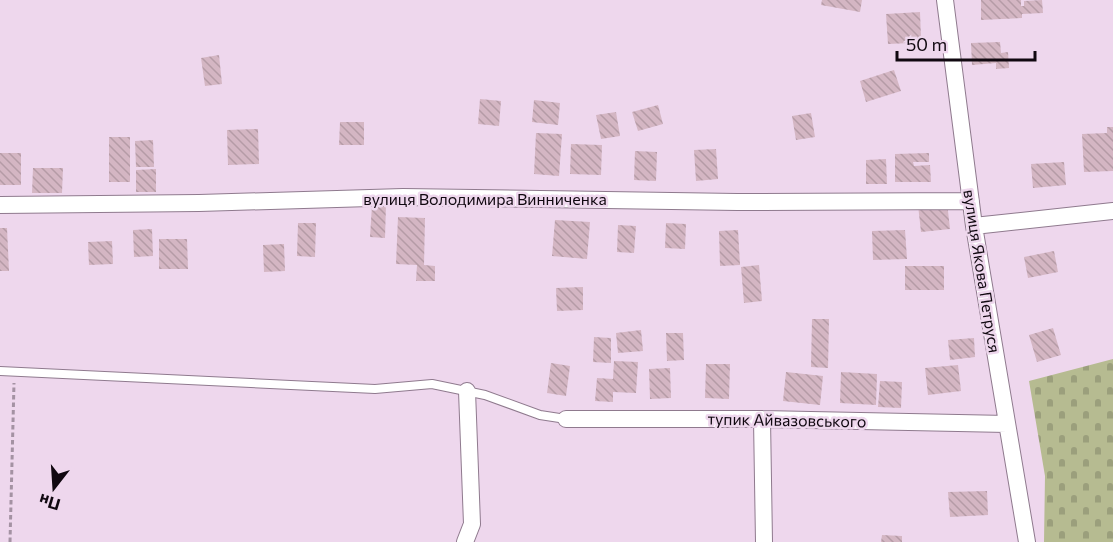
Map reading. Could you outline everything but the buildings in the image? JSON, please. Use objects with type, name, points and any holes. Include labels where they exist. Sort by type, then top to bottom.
[{"type":"street","name":"вулиця Якова Петруся","points":[[945,0],[974,226],[1027,542]]},
{"type":"street","name":"вулиця Володимира Винниченка","points":[[0,205],[199,203],[403,197],[737,202],[971,201]]},
{"type":"street","points":[[974,226],[1113,211]]},
{"type":"street","points":[[465,542],[472,524],[467,391]]},
{"type":"street","name":"тупик Айвазовського","points":[[566,419],[762,419],[1007,424]]},
{"type":"street","points":[[762,419],[765,542]]},
{"type":"lane","points":[[0,371],[375,389],[432,384],[485,395],[540,415],[566,419]]},
{"type":"path","points":[[10,542],[14,372]]},
{"type":"green space","points":[[1113,359],[1113,542],[1044,542],[1045,476],[1029,381]]}]
